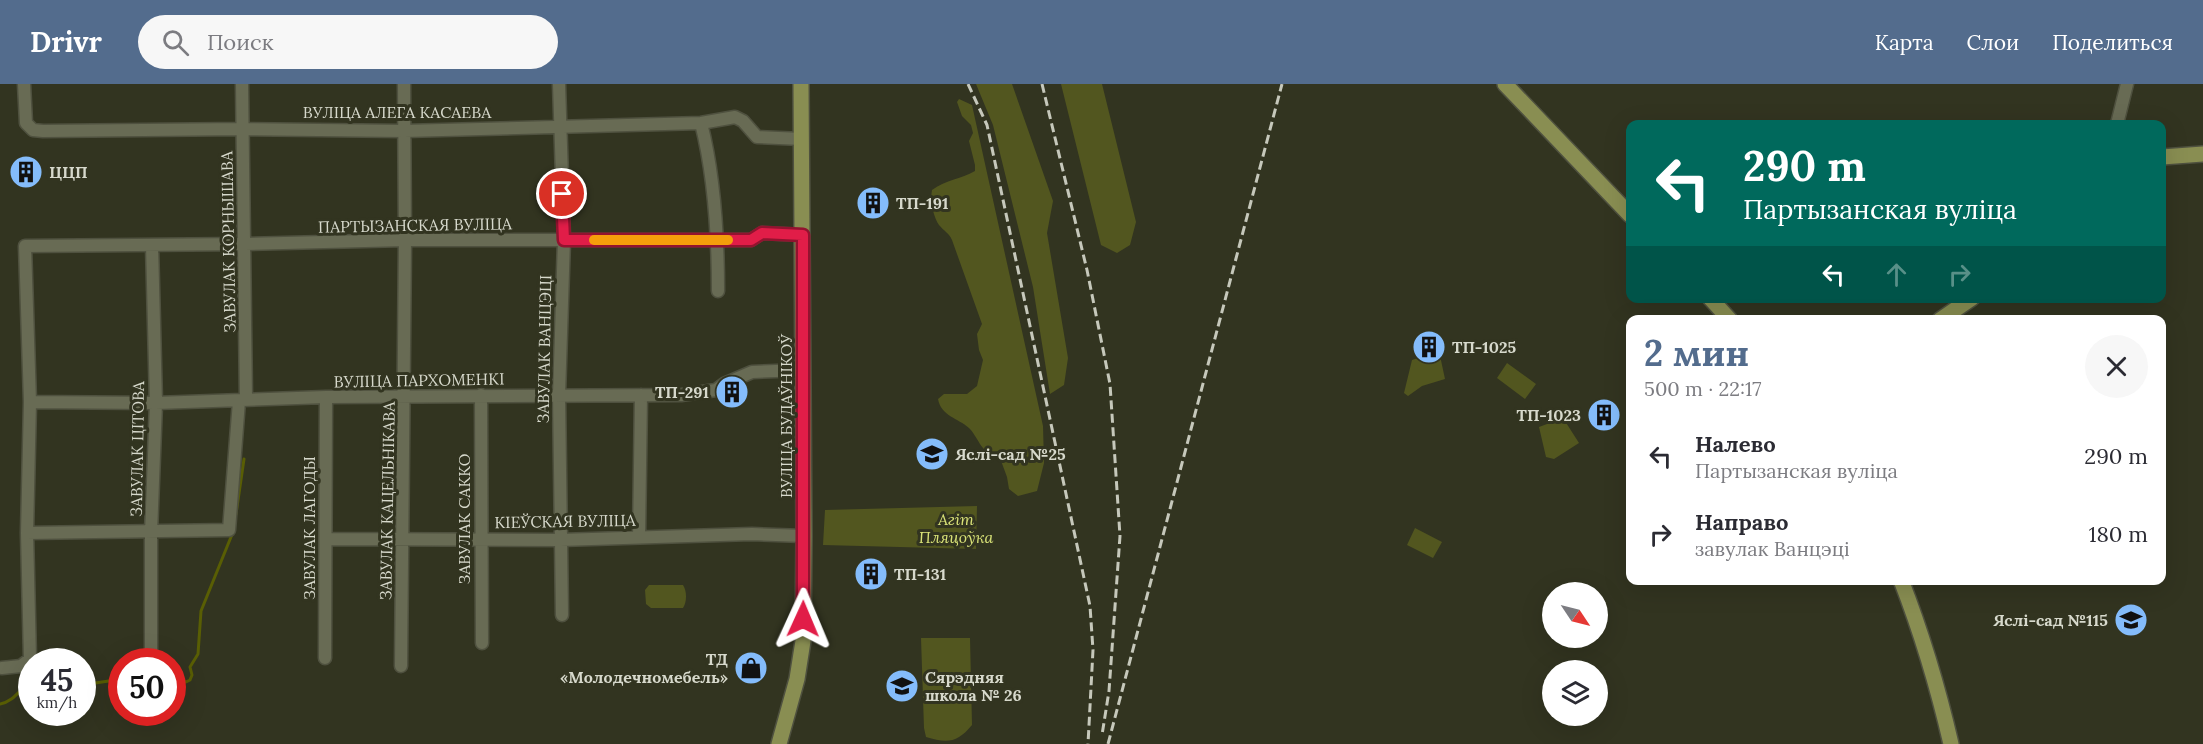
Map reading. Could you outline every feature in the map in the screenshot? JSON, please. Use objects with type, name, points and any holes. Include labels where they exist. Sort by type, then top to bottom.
[{"type":"main road","name":"ВУЛІЦА БУДАЎНІКОЎ","points":[[779,744],[798,680],[803,641],[801,84]]},
{"type":"main road","points":[[1505,84],[1626,211]]},
{"type":"main road","points":[[2166,157],[2203,154]]},
{"type":"main road","points":[[1715,303],[1725,315]]},
{"type":"main road","points":[[1947,315],[1965,303]]},
{"type":"main road","points":[[1903,585],[1918,625],[1942,704],[1951,744]]},
{"type":"street","name":"ВУЛІЦА АЛЕГА КАСАЕВА","points":[[24,84],[26,123],[33,130],[404,131],[701,123],[735,117],[743,121],[757,137],[802,139]]},
{"type":"street","name":"ЗАВУЛАК КОРНЫШАВА","points":[[151,533],[229,530],[242,401],[245,244],[242,84]]},
{"type":"street","name":"ЗАВУЛАК КАЦЕЛЬНІКАВА","points":[[401,666],[405,240],[404,84]]},
{"type":"street","name":"ЗАВУЛАК ВАНЦЭЦІ","points":[[559,84],[564,240],[559,395],[562,615]]},
{"type":"street","points":[[2118,120],[2127,84]]},
{"type":"street","points":[[701,123],[712,179],[718,240],[718,291]]},
{"type":"street","name":"ПАРТЫЗАНСКАЯ ВУЛІЦА","points":[[30,402],[25,246],[405,240],[751,240],[762,233],[803,235]]},
{"type":"street","name":"ЗАВУЛАК ЦІТОВА","points":[[151,648],[151,533],[156,403],[152,245]]},
{"type":"street","name":"ВУЛІЦА ПАРХОМЕНКІ","points":[[30,402],[156,403],[481,395],[697,394],[716,390],[752,372],[803,370]]},
{"type":"street","name":"ЗАВУЛАК САККО","points":[[481,395],[482,644]]},
{"type":"street","points":[[639,537],[640,395]]},
{"type":"street","name":"ЗАВУЛАК ЛАГОДЫ","points":[[325,658],[326,398]]},
{"type":"street","points":[[2,668],[21,666],[30,659],[27,533],[30,402]]},
{"type":"street","points":[[27,533],[151,533]]},
{"type":"street","name":"КІЕЎСКАЯ ВУЛІЦА","points":[[326,539],[560,540],[730,534],[804,536]]},
{"type":"green space","points":[[976,84],[1012,84],[1053,201],[1047,233],[1068,358],[1064,385],[1050,394],[1033,287],[993,125]]},
{"type":"green space","points":[[1061,84],[1102,84],[1136,222],[1130,245],[1117,253],[1101,245]]},
{"type":"green space","points":[[959,99],[972,105],[1043,426],[1044,463],[1037,491],[1018,496],[1009,489],[1000,458],[985,450],[969,428],[950,416],[940,405],[938,399],[944,394],[967,394],[977,386],[983,360],[977,334],[982,324],[952,240],[939,225],[932,203],[932,190],[975,171],[969,141],[973,133],[971,125],[962,116],[957,102]]},
{"type":"green space","points":[[1439,351],[1445,379],[1422,386],[1408,396],[1404,393],[1412,360]]},
{"type":"green space","points":[[1507,363],[1536,384],[1525,399],[1497,378]]},
{"type":"green space","points":[[1563,418],[1579,443],[1554,459],[1546,457],[1539,427]]},
{"type":"green space","name":"Агіт Пляцоўка","points":[[977,506],[976,549],[823,545],[825,510]]},
{"type":"green space","points":[[1415,528],[1442,542],[1433,558],[1407,545]]},
{"type":"green space","points":[[649,585],[683,585],[686,596],[683,608],[651,608],[646,604],[645,590]]},
{"type":"green space","points":[[921,638],[970,638],[972,725],[962,735],[952,740],[926,737]]},
{"type":"waterway","points":[[236,514],[244,459]]},
{"type":"waterway","points":[[186,682],[190,680],[192,675],[190,667],[198,654],[201,611],[233,532]]},
{"type":"waterway","points":[[96,683],[108,681]]},
{"type":"waterway","points":[[0,704],[18,693]]},
{"type":"railway","points":[[968,84],[987,125],[1090,606],[1093,650],[1088,744]]},
{"type":"railway","points":[[1042,84],[1087,270],[1110,384],[1120,536],[1109,691],[1102,735]]},
{"type":"railway","points":[[1108,744],[1282,84]]},
{"type":"slow traffic","points":[[594,240],[728,240]]},
{"type":"place","name":"ЦЦП","points":[[26,172]]},
{"type":"place","name":"ТП-191","points":[[873,203]]},
{"type":"place","name":"ТП-1025","points":[[1429,347]]},
{"type":"place","name":"ТП-291","points":[[732,392]]},
{"type":"place","name":"ТП-1023","points":[[1604,415]]},
{"type":"place","name":"Яслі-сад №25","points":[[932,454]]},
{"type":"place","name":"ТП-131","points":[[871,574]]},
{"type":"place","name":"Яслі-сад №115","points":[[2131,620]]},
{"type":"place","name":"ТД «Молодечномебель»","points":[[751,668]]},
{"type":"place","name":"Сярэдняя школа № 26","points":[[902,686]]},
{"type":"route","points":[[562,194],[564,240],[751,240],[762,233],[803,235],[803,619]]}]
